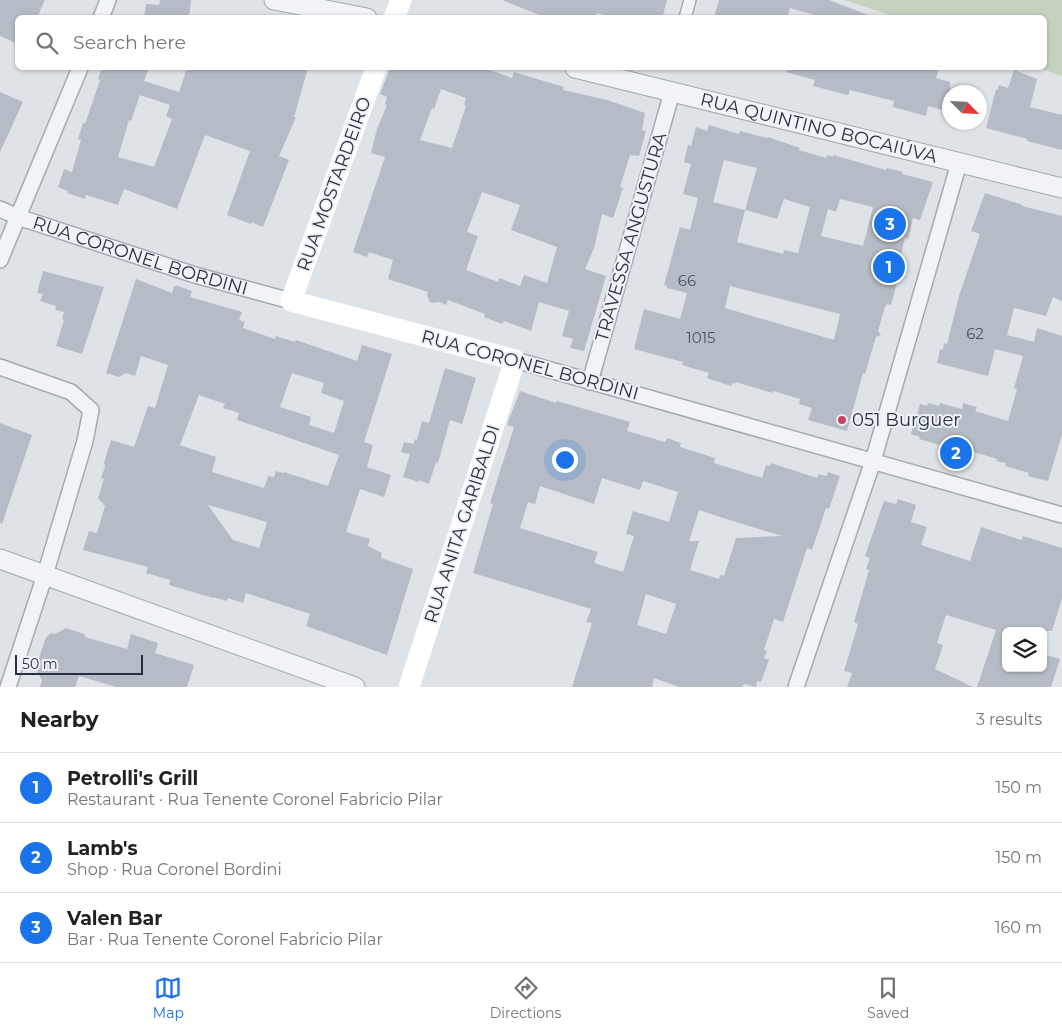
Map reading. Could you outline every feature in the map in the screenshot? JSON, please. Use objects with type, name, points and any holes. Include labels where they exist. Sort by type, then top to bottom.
[{"type":"main road","points":[[395,15],[401,0]]},
{"type":"main road","name":"RUA MOSTARDEIRO","points":[[291,301],[375,70]]},
{"type":"main road","name":"RUA CORONEL BORDINI","points":[[291,301],[515,360]]},
{"type":"main road","name":"RUA ANITA GARIBALDI","points":[[409,687],[515,360]]},
{"type":"street","points":[[102,15],[108,0]]},
{"type":"street","points":[[274,0],[352,15]]},
{"type":"street","points":[[686,15],[690,0]]},
{"type":"street","points":[[0,260],[79,70]]},
{"type":"street","name":"RUA QUINTINO BOCAIÚVA","points":[[584,70],[1062,188]]},
{"type":"street","name":"TRAVESSA ANGUSTURA","points":[[590,382],[672,92]]},
{"type":"street","points":[[796,687],[873,461],[959,162]]},
{"type":"street","name":"RUA CORONEL BORDINI","points":[[0,209],[18,217],[195,275],[291,301]]},
{"type":"street","name":"RUA CORONEL BORDINI","points":[[515,360],[1062,515]]},
{"type":"street","points":[[0,367],[71,392],[91,410],[85,441],[45,575],[8,687]]},
{"type":"street","points":[[0,559],[355,687]]},
{"type":"green space","points":[[845,0],[1062,0],[1062,76],[1045,70],[1047,70],[1047,15],[889,15]]},
{"type":"building","points":[[0,0],[45,0],[38,15],[15,15],[15,43],[0,36]]},
{"type":"building","points":[[160,0],[191,0],[189,15],[144,15],[146,4],[159,5]]},
{"type":"building","points":[[667,0],[663,15],[604,15],[597,13],[596,15],[539,15],[504,1]]},
{"type":"building","points":[[719,0],[829,0],[868,15],[814,15],[790,8],[788,15],[715,15]]},
{"type":"building","points":[[101,70],[148,70],[144,81],[179,92],[186,70],[307,70],[294,117],[296,117],[279,156],[289,160],[263,227],[227,215],[250,151],[205,135],[177,209],[124,189],[118,205],[86,195],[85,199],[67,193],[68,191],[58,187],[64,169],[72,172],[81,140],[78,139],[100,80],[98,79]],"holes":[[[140,95],[170,105],[166,116],[172,119],[154,167],[118,157],[129,120],[131,121]]]},
{"type":"building","points":[[389,70],[490,70],[512,78],[514,72],[564,87],[563,90],[607,100],[645,113],[642,130],[646,131],[639,156],[630,155],[620,187],[623,188],[613,218],[602,214],[594,248],[585,269],[606,276],[584,351],[570,348],[573,339],[562,336],[569,311],[539,302],[531,331],[504,321],[502,324],[484,317],[485,314],[448,300],[446,305],[439,302],[430,303],[427,295],[428,292],[388,279],[393,260],[369,252],[367,257],[353,252],[385,157],[371,153],[377,129],[387,105],[385,104],[387,97],[380,94]],"holes":[[[441,89],[466,98],[464,105],[466,106],[452,148],[420,140]],[[482,192],[520,205],[511,230],[557,247],[547,283],[524,275],[520,286],[499,278],[498,282],[466,270],[478,236],[467,232]]]},
{"type":"building","points":[[786,70],[938,70],[936,78],[950,82],[950,85],[942,85],[942,110],[928,106],[926,116],[893,107],[894,101],[850,90],[848,95],[813,86],[815,80],[786,72]]},
{"type":"building","points":[[1014,70],[1037,79],[1030,107],[1062,115],[1062,150],[987,128],[996,89],[999,85],[1008,88]]},
{"type":"building","points":[[0,92],[23,102],[0,152]]},
{"type":"building","points":[[709,125],[739,134],[740,131],[768,137],[800,148],[799,150],[826,158],[827,155],[833,157],[833,155],[886,170],[887,168],[903,172],[902,174],[933,182],[920,220],[913,218],[908,239],[905,238],[899,263],[901,268],[891,305],[887,304],[885,307],[878,331],[881,335],[876,337],[865,374],[863,373],[847,431],[808,420],[812,408],[799,404],[800,399],[736,382],[735,384],[732,383],[731,386],[707,378],[709,373],[682,365],[683,362],[634,349],[644,309],[680,319],[687,293],[667,288],[664,285],[680,227],[690,230],[698,198],[683,194],[691,164],[684,162],[688,145],[691,146],[696,127],[707,131]],"holes":[[[724,160],[757,168],[745,210],[713,202]],[[784,199],[810,207],[798,253],[784,250],[783,254],[737,242],[745,210],[777,219]],[[840,199],[873,207],[863,246],[821,236],[828,209],[836,212]],[[730,286],[840,314],[834,340],[725,308]]]},
{"type":"building","points":[[985,193],[1022,206],[1062,216],[1062,301],[1053,297],[1046,316],[1014,308],[1007,335],[1034,342],[1037,328],[1062,336],[1062,435],[1048,481],[1028,476],[1029,473],[1005,466],[1006,463],[996,461],[997,459],[964,449],[961,459],[947,455],[950,448],[919,439],[920,437],[911,434],[920,404],[927,406],[928,403],[939,406],[940,403],[962,409],[963,403],[977,407],[975,411],[1008,421],[1017,389],[1014,388],[1023,356],[995,349],[988,376],[937,363],[940,349],[943,350],[944,343],[947,344],[959,296],[980,234],[971,231]]},
{"type":"building","points":[[43,271],[104,287],[82,354],[56,346],[64,320],[62,319],[64,312],[55,310],[56,306],[40,301],[43,294],[37,293]]},
{"type":"building","points":[[136,279],[172,293],[174,286],[178,286],[192,291],[190,297],[242,312],[239,320],[245,322],[243,328],[275,339],[276,336],[295,342],[296,340],[357,361],[362,345],[392,354],[364,442],[373,445],[367,467],[391,475],[384,497],[360,489],[346,532],[370,539],[368,546],[382,553],[381,558],[413,569],[387,655],[306,626],[310,614],[246,593],[243,603],[228,598],[227,601],[213,598],[169,585],[170,580],[146,573],[148,567],[83,550],[89,531],[97,533],[105,506],[98,498],[104,479],[101,478],[105,467],[104,463],[111,440],[134,447],[148,406],[155,408],[168,365],[141,356],[135,376],[126,373],[119,377],[106,373]],"holes":[[[292,373],[324,383],[321,393],[344,401],[334,433],[309,425],[311,417],[280,407]],[[199,395],[225,404],[223,408],[239,413],[237,420],[339,455],[328,486],[276,471],[274,477],[268,476],[264,488],[212,472],[216,457],[180,445]],[[208,505],[267,522],[259,548],[233,540]]]},
{"type":"building","points":[[445,368],[476,378],[462,424],[450,420],[438,463],[436,462],[429,484],[403,477],[410,454],[401,452],[404,442],[413,444],[415,439],[417,440],[422,421],[429,423]]},
{"type":"building","points":[[520,391],[556,403],[557,401],[630,422],[627,431],[665,442],[667,438],[681,443],[680,447],[715,458],[714,463],[762,478],[766,465],[770,466],[771,463],[817,478],[819,474],[826,476],[828,472],[840,476],[829,509],[826,508],[812,550],[807,548],[783,622],[774,619],[764,650],[767,651],[764,658],[769,660],[761,682],[757,681],[756,687],[744,684],[742,687],[679,687],[654,678],[652,687],[572,687],[592,623],[586,622],[591,609],[473,573],[493,504],[490,503],[514,427],[507,425]],"holes":[[[602,478],[640,490],[643,481],[678,492],[669,522],[633,511],[626,534],[634,536],[623,572],[594,563],[598,552],[520,528],[528,502],[535,504],[540,486],[594,504]],[[699,510],[782,536],[736,538],[724,576],[720,575],[719,579],[690,570],[699,541],[689,541]],[[646,594],[676,604],[666,634],[637,625]]]},
{"type":"building","points":[[0,423],[32,435],[2,524],[0,523]]},
{"type":"building","points":[[898,499],[916,505],[911,522],[927,527],[921,545],[970,561],[981,527],[1021,540],[1023,536],[1062,548],[1062,598],[1052,631],[1047,631],[1047,627],[1002,627],[1002,672],[1047,672],[1047,655],[1060,659],[1051,687],[977,687],[996,630],[946,615],[937,643],[943,645],[935,669],[973,687],[847,687],[852,673],[844,671],[858,624],[854,622],[869,570],[866,569],[870,558],[865,556],[884,501],[896,504]]},
{"type":"building","points":[[66,628],[84,634],[85,637],[127,649],[131,634],[158,643],[155,653],[194,665],[187,687],[116,687],[79,676],[75,687],[40,687],[42,681],[37,670],[38,661],[46,637],[51,633],[55,634]]},
{"type":"place","name":"Valen Bar","points":[[890,224]]},
{"type":"place","name":"Petrolli's Grill","points":[[889,267]]},
{"type":"place","name":"051 Burguer","points":[[842,420]]},
{"type":"place","name":"Lamb's","points":[[956,453]]}]
